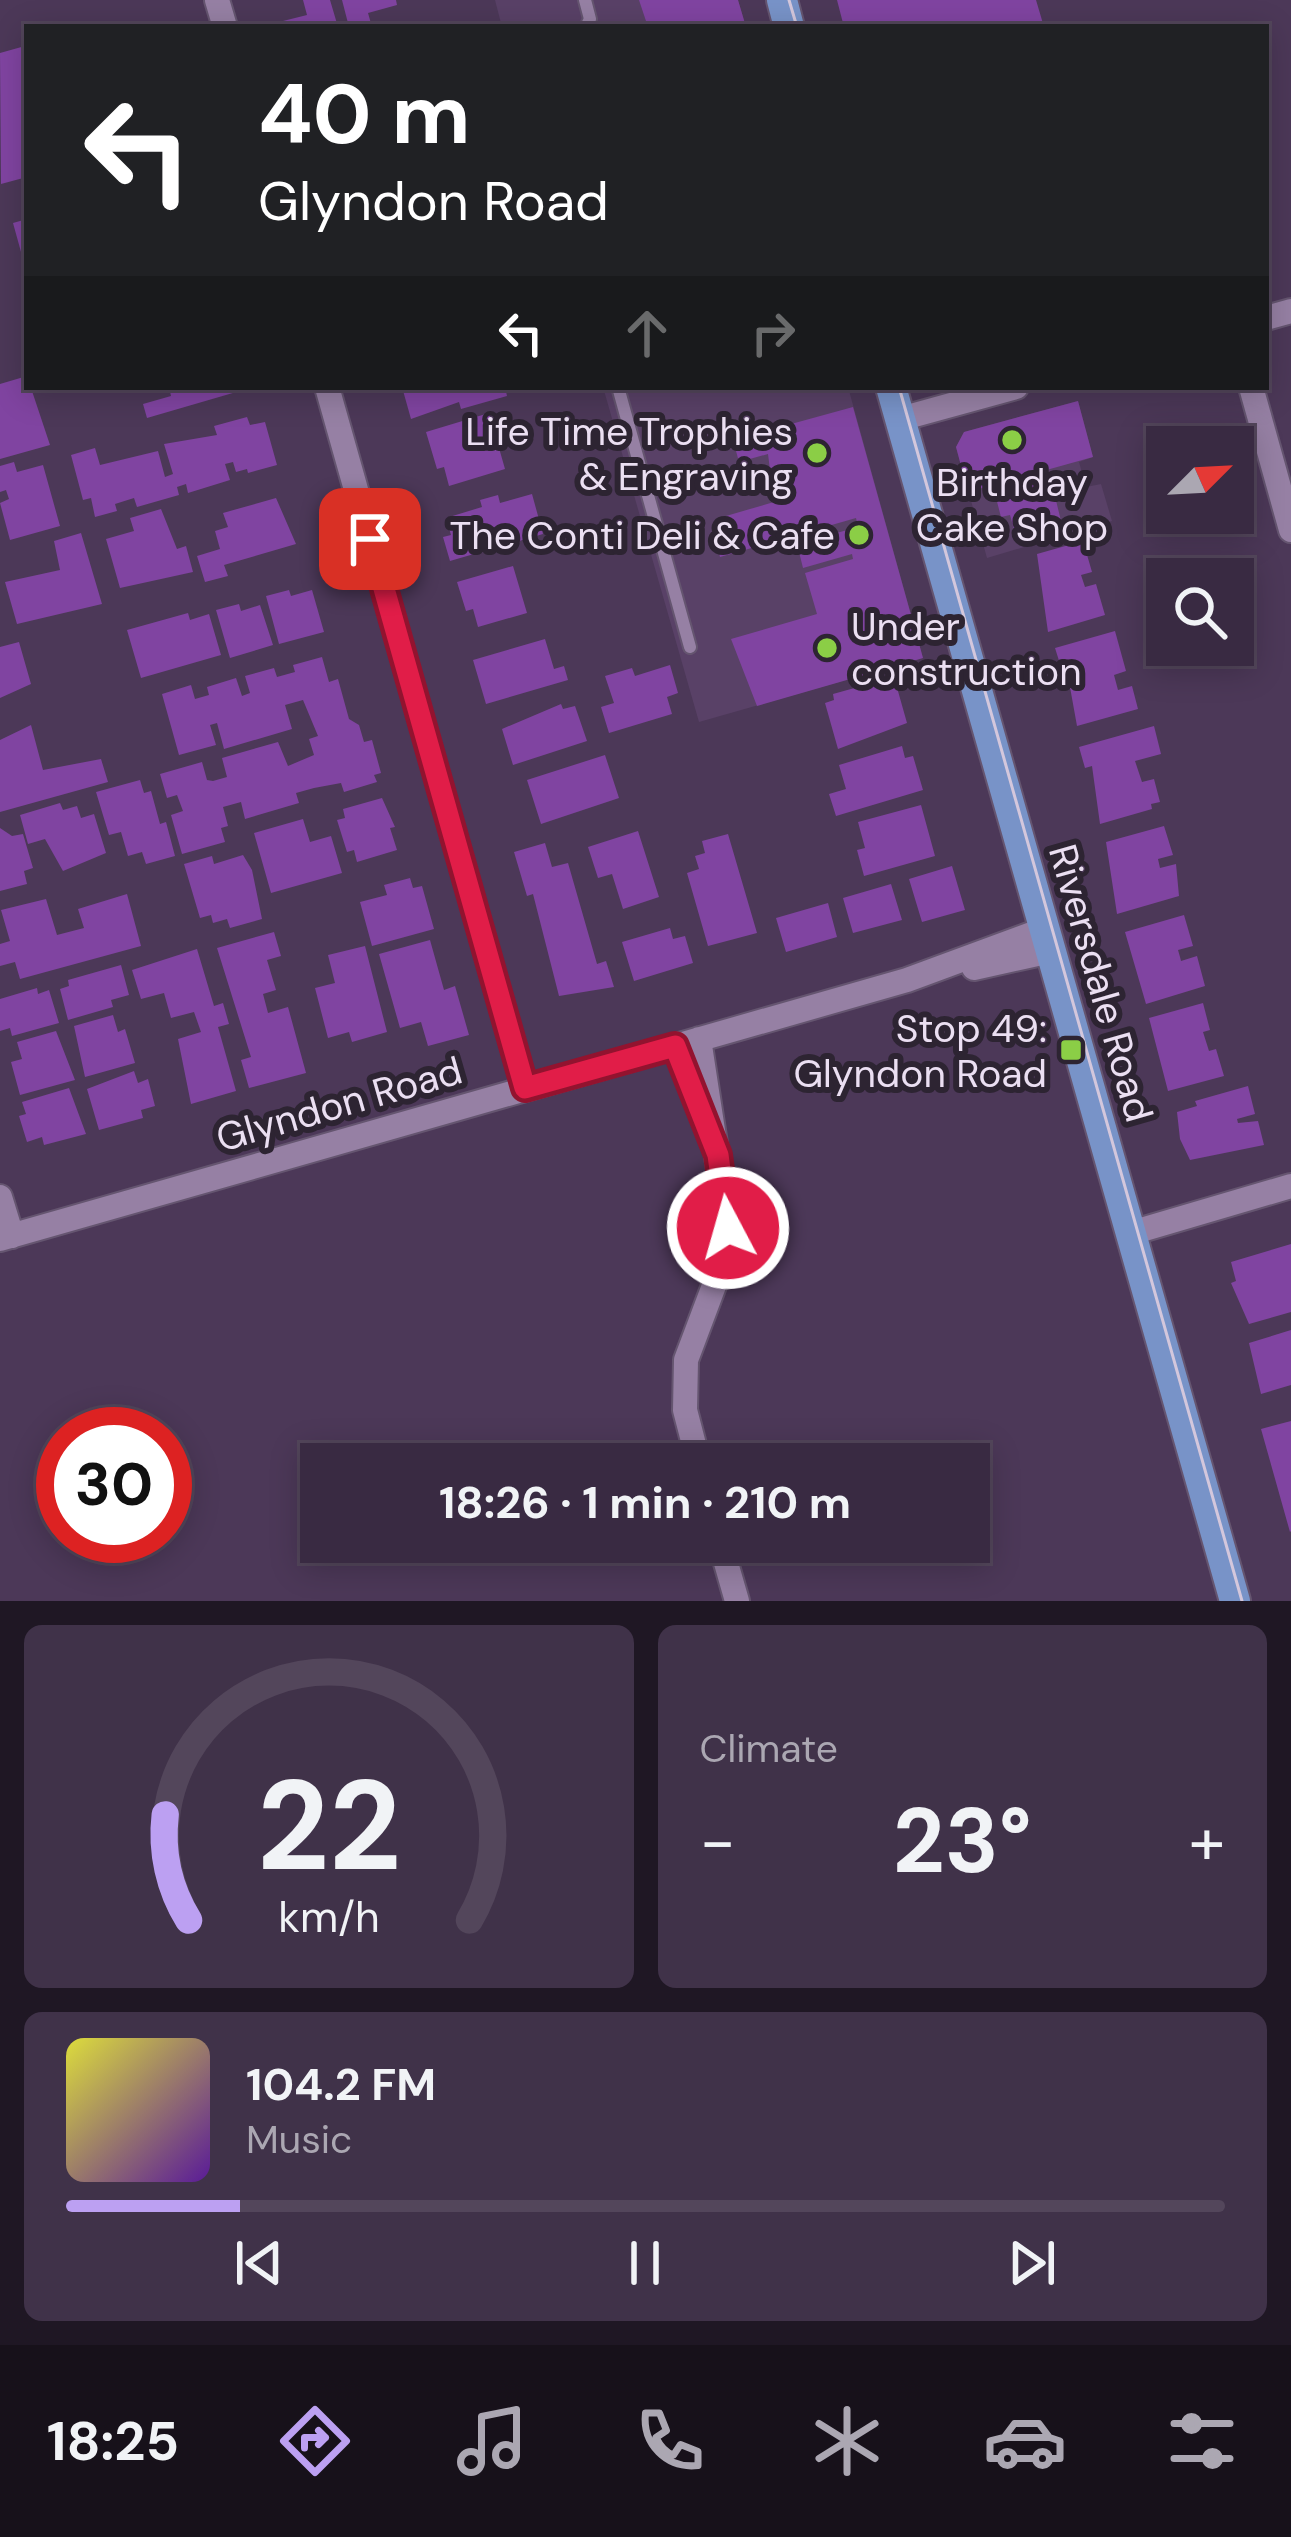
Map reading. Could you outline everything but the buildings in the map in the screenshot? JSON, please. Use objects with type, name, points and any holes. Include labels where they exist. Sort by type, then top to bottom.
[{"type":"main road","name":"Riversdale Road","points":[[892,390],[1235,1601]]},
{"type":"street","points":[[328,390],[525,1088]]},
{"type":"street","points":[[900,419],[1005,390]]},
{"type":"street","points":[[1252,390],[1291,530]]},
{"type":"street","name":"Glyndon Road","points":[[6,1238],[1048,940]]},
{"type":"street","points":[[687,1043],[727,1205],[726,1247],[686,1360],[683,1386],[695,1443]]},
{"type":"street","points":[[1131,1233],[1291,1186]]},
{"type":"street","points":[[0,1197],[6,1238]]},
{"type":"street","points":[[727,1563],[737,1601]]},
{"type":"lane","points":[[619,390],[690,647]]},
{"type":"shaded area","points":[[495,0],[738,0],[745,24],[501,24]]},
{"type":"shaded area","points":[[604,390],[849,390],[923,658],[699,722]]},
{"type":"shaded area","points":[[1078,401],[1093,457],[1079,462],[1086,487],[1101,484],[1112,521],[987,558],[956,447],[964,432]]},
{"type":"tram line","points":[[789,0],[796,24]]},
{"type":"tram line","points":[[900,390],[1242,1601]]},
{"type":"place","name":"Birthday Cake Shop","points":[[1012,440]]},
{"type":"place","name":"Life Time Trophies & Engraving","points":[[817,453]]},
{"type":"place","name":"The Conti Deli & Cafe","points":[[859,535]]},
{"type":"place","name":"Under construction","points":[[827,648]]},
{"type":"place","name":"Stop 49: Glyndon Road","points":[[1071,1050]]},
{"type":"route","points":[[370,539],[525,1088],[675,1046],[718,1155],[728,1228]]}]
